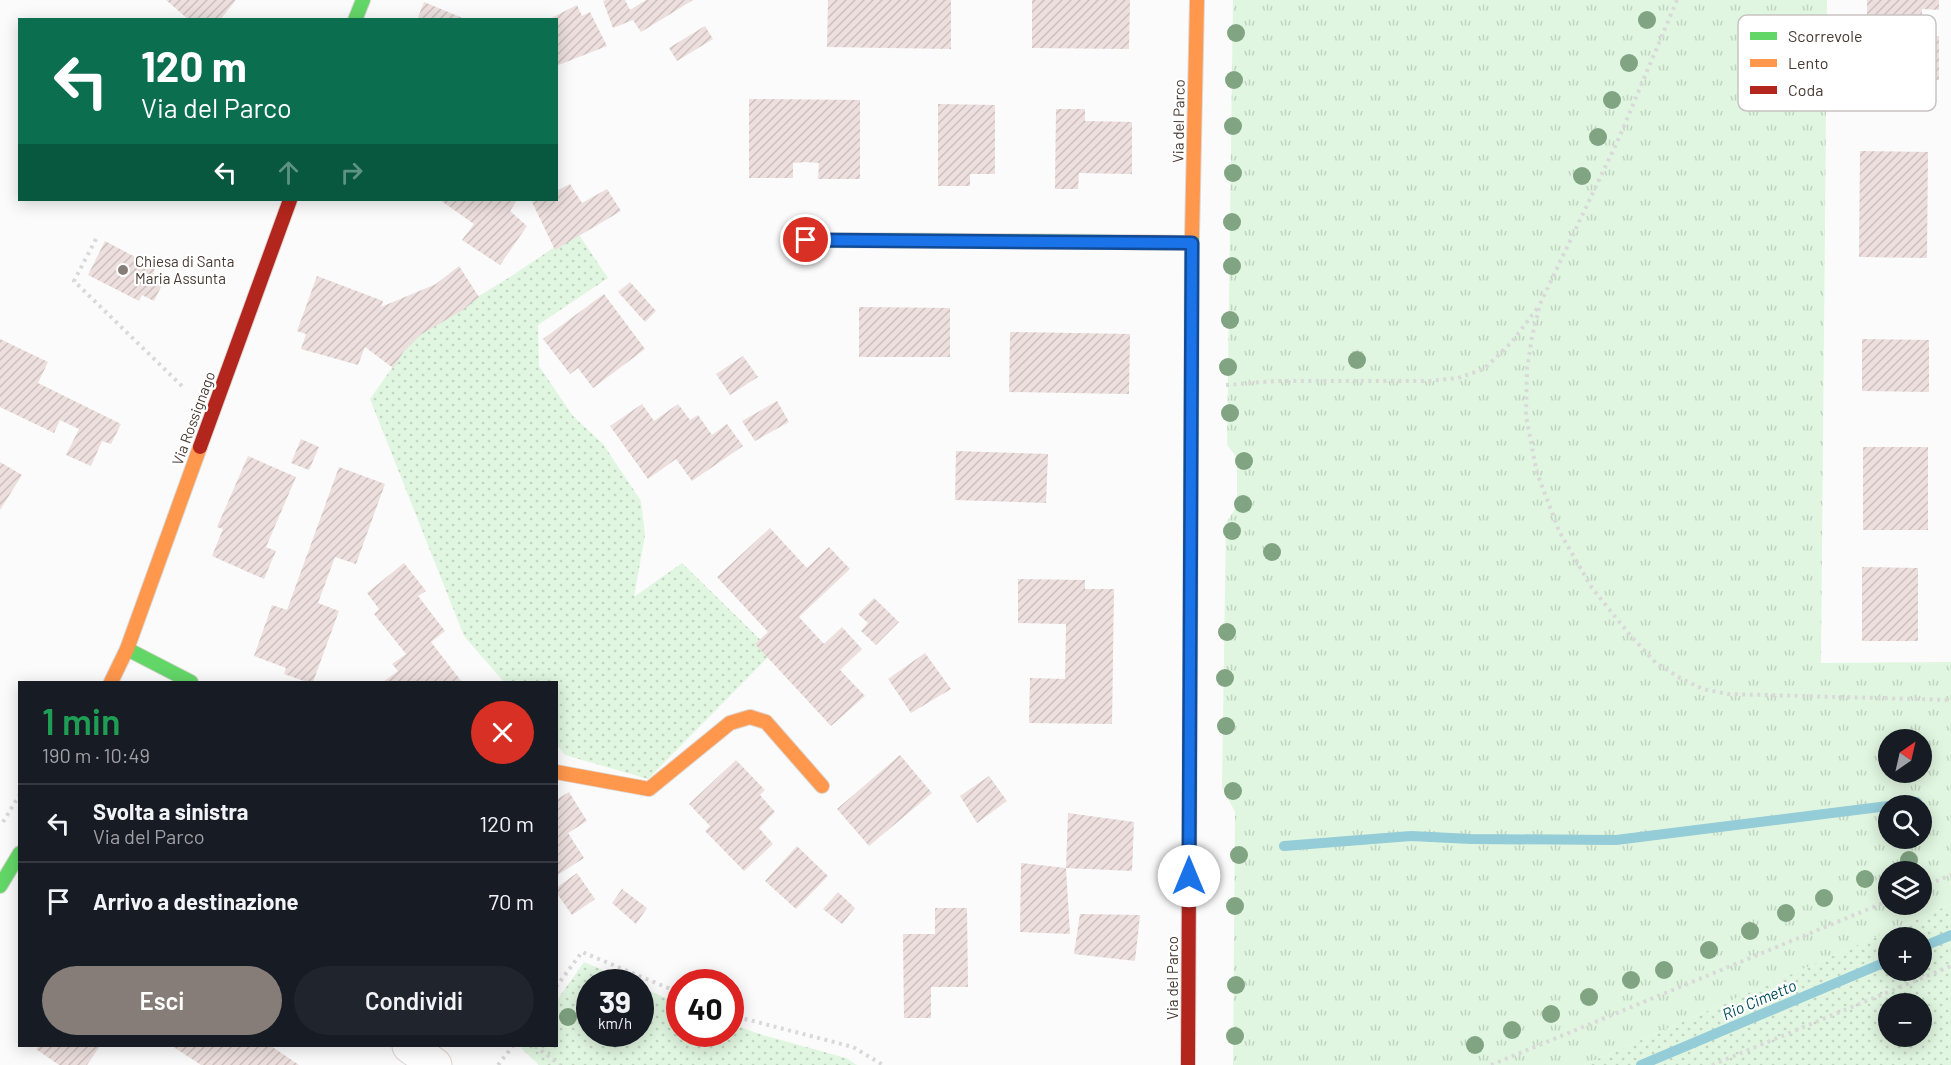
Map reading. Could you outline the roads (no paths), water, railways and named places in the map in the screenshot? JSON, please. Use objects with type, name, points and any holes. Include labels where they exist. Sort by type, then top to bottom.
[{"type":"street","points":[[356,18],[363,0]]},
{"type":"street","name":"Via del Parco","points":[[1188,1065],[1192,243],[1197,0]]},
{"type":"street","name":"Via Rossignago","points":[[111,681],[127,649],[290,201]]},
{"type":"street","points":[[806,240],[1192,243]]},
{"type":"street","points":[[127,649],[189,681]]},
{"type":"street","points":[[558,772],[649,789],[730,723],[750,717],[766,722],[822,786]]},
{"type":"street","points":[[0,886],[18,856]]},
{"type":"street","points":[[409,1047],[435,1065]]},
{"type":"waterway","points":[[1284,846],[1411,836],[1471,839],[1616,840],[1878,807]]},
{"type":"waterway","name":"Rio Cimetto","points":[[1932,943],[1951,935]]},
{"type":"waterway","name":"Rio Cimetto","points":[[1641,1065],[1878,965]]},
{"type":"place","name":"Chiesa di Santa Maria Assunta","points":[[123,270]]}]
